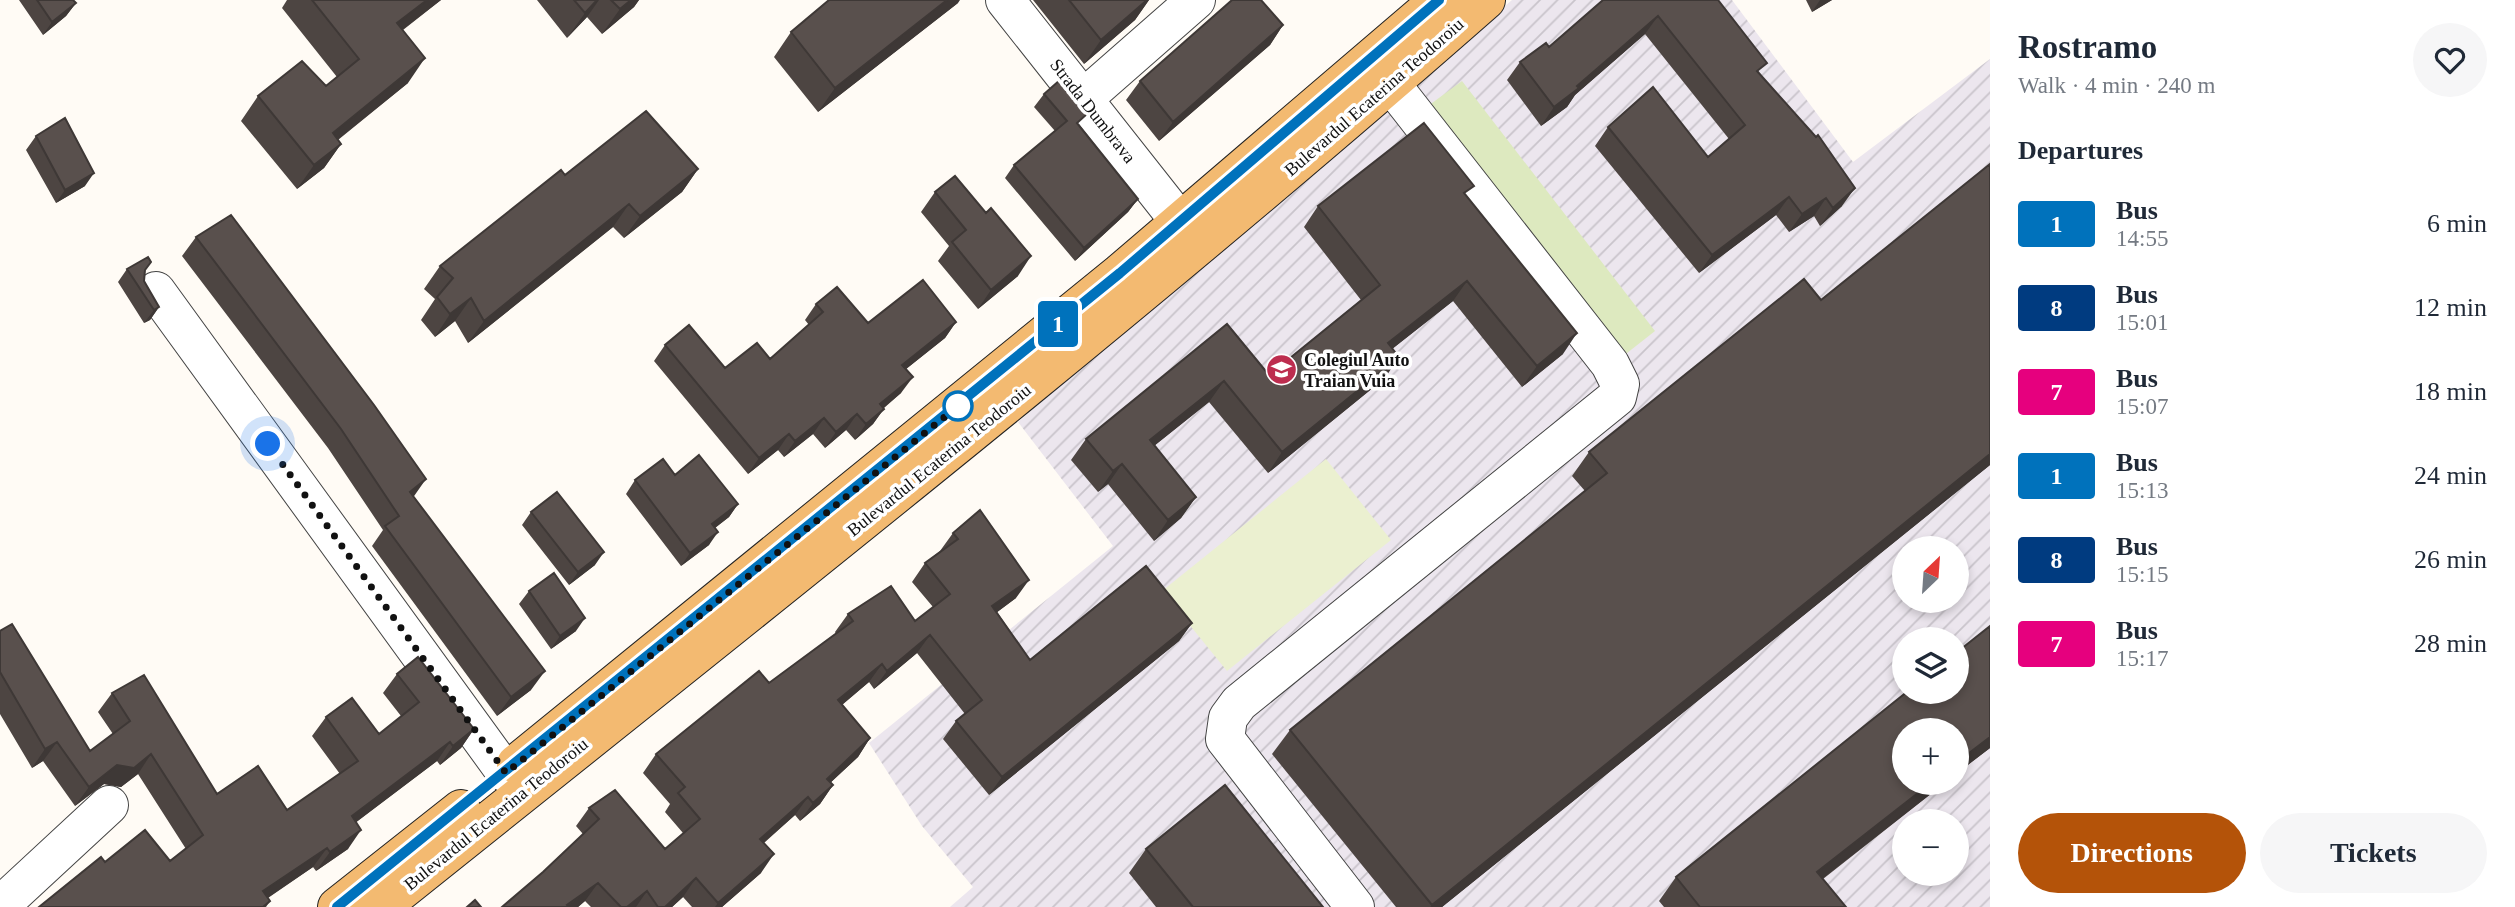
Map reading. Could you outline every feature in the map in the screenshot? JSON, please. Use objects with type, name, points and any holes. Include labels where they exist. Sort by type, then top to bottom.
[{"type":"main road","name":"Bulevardul Ecaterina Teodoroiu","points":[[1382,71],[1439,0]]},
{"type":"main road","name":"Bulevardul Ecaterina Teodoroiu","points":[[337,907],[1191,234],[1382,71],[1486,0]]},
{"type":"main road","name":"Bulevardul Ecaterina Teodoroiu","points":[[381,907],[1014,400],[1191,234]]},
{"type":"street","name":"Strada Dumbrava","points":[[1005,0],[1191,234]]},
{"type":"street","points":[[1083,99],[1196,0]]},
{"type":"street","points":[[1355,907],[1225,739],[1228,718],[1240,704],[1617,397],[1620,384],[1610,364],[1382,71]]},
{"type":"street","points":[[156,291],[506,773]]},
{"type":"street","points":[[0,906],[109,804]]},
{"type":"shaded area","points":[[1512,0],[1732,0],[1853,162],[1990,59],[1990,907],[950,907],[973,887],[922,826],[869,743],[1113,546],[1018,422]]},
{"type":"green space","points":[[1462,81],[1655,331],[1622,357],[1428,106]]},
{"type":"green space","points":[[1326,459],[1391,540],[1227,671],[1162,591]]},
{"type":"building","points":[[37,0],[73,0],[76,3],[52,22]]},
{"type":"building","points":[[312,0],[427,0],[397,23],[425,58],[333,133],[341,144],[314,165],[258,96],[302,61],[326,86],[359,59]]},
{"type":"building","points":[[574,0],[597,0],[585,13]]},
{"type":"building","points":[[611,0],[631,0],[620,9]]},
{"type":"building","points":[[829,0],[947,0],[835,88],[791,32]]},
{"type":"building","points":[[1069,0],[1147,0],[1101,40]]},
{"type":"building","points":[[1232,0],[1261,0],[1283,25],[1173,122],[1140,81]]},
{"type":"building","points":[[1603,0],[1718,0],[1767,63],[1757,71],[1816,137],[1818,135],[1855,188],[1833,208],[1826,198],[1802,214],[1789,197],[1712,255],[1608,127],[1653,87],[1708,157],[1745,125],[1658,16],[1577,86],[1579,88],[1554,107],[1520,62],[1546,43],[1549,47]]},
{"type":"building","points":[[1060,80],[1087,114],[1077,123],[1138,199],[1084,248],[1014,165],[1067,121],[1044,94]]},
{"type":"building","points":[[646,111],[698,169],[640,216],[629,204],[484,321],[471,298],[450,314],[437,297],[453,278],[440,266],[561,170],[565,175]]},
{"type":"building","points":[[65,118],[94,173],[65,190],[36,136]]},
{"type":"building","points":[[1424,123],[1474,186],[1464,193],[1577,333],[1537,366],[1467,281],[1388,343],[1399,357],[1282,452],[1224,381],[1150,440],[1196,497],[1168,520],[1122,464],[1113,471],[1086,439],[1227,324],[1269,375],[1380,285],[1318,206]]},
{"type":"building","points":[[1990,164],[1990,454],[1432,905],[1290,730],[1607,473],[1589,452],[1804,279],[1821,300]]},
{"type":"building","points":[[955,176],[986,213],[991,208],[1031,256],[991,290],[952,242],[966,230],[935,192]]},
{"type":"building","points":[[231,215],[374,405],[426,479],[410,492],[545,671],[511,697],[385,526],[399,516],[341,429],[196,237]]},
{"type":"building","points":[[148,257],[151,262],[145,270],[144,281],[159,307],[154,310],[127,269]]},
{"type":"building","points":[[923,280],[956,322],[902,365],[913,377],[880,404],[884,409],[866,424],[857,414],[836,432],[824,418],[795,441],[789,434],[759,458],[665,345],[689,325],[725,368],[757,343],[770,359],[823,312],[816,304],[837,287],[868,323]]},
{"type":"building","points":[[699,455],[738,504],[712,524],[718,532],[690,553],[635,480],[663,459],[675,475]]},
{"type":"building","points":[[557,492],[604,552],[578,572],[531,512]]},
{"type":"building","points":[[980,510],[1029,580],[992,606],[1030,660],[1146,566],[1192,623],[1002,777],[956,721],[982,700],[930,635],[887,671],[882,664],[838,700],[870,738],[827,779],[833,785],[813,803],[808,797],[760,839],[774,854],[718,903],[696,878],[665,907],[658,907],[647,891],[627,907],[621,907],[598,883],[567,905],[569,907],[502,907],[599,819],[589,808],[615,790],[665,849],[700,819],[678,793],[685,787],[656,754],[759,671],[769,683],[853,621],[848,614],[891,586],[915,621],[950,594],[925,563],[958,539],[953,533]]},
{"type":"building","points":[[554,573],[585,618],[560,636],[529,591]]},
{"type":"building","points":[[12,624],[90,751],[130,721],[112,693],[144,675],[217,794],[258,766],[287,810],[358,761],[326,717],[352,698],[379,734],[419,702],[397,674],[418,657],[474,729],[453,746],[450,742],[352,816],[361,830],[330,852],[327,848],[263,891],[270,901],[263,907],[39,907],[101,857],[105,862],[145,830],[170,861],[203,835],[151,754],[134,768],[117,765],[89,787],[57,742],[45,749],[0,672],[0,631]]},
{"type":"building","points":[[1990,626],[1990,737],[1969,753],[1969,718],[1892,718],[1892,795],[1915,795],[1898,809],[1892,809],[1892,813],[1817,872],[1846,907],[1700,907],[1676,877],[1892,704],[1969,704],[1969,643]]},
{"type":"building","points":[[1225,785],[1323,907],[1193,907],[1146,849]]},
{"type":"building","points":[[475,900],[481,907],[467,907]]},
{"type":"bus line","name":"1","points":[[337,907],[506,773],[1181,223],[1439,0]]},
{"type":"place","name":"Colegiul Auto Traian Vuia","points":[[1281,370]]},
{"type":"route","points":[[268,444],[506,773],[958,406]]}]
